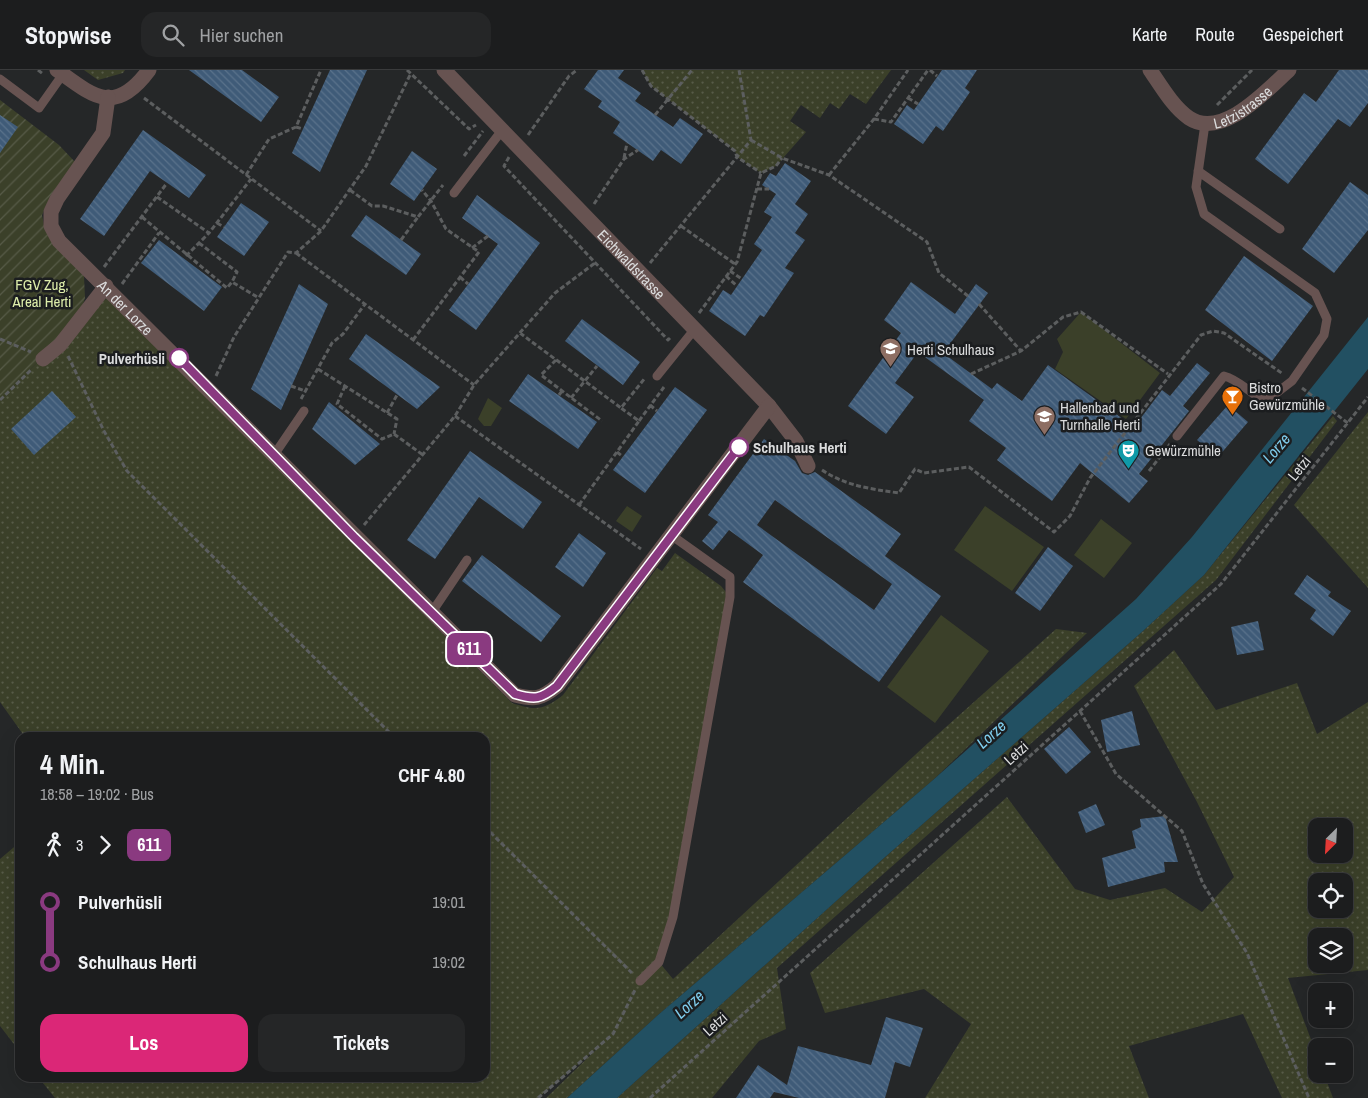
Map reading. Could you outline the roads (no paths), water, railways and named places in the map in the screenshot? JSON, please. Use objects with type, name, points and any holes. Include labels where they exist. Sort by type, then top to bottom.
[{"type":"street","points":[[60,72],[88,93],[108,98],[122,95],[134,89],[149,70]]},
{"type":"street","name":"Eichwaldstrasse","points":[[444,70],[499,134],[691,323],[769,406],[796,441],[807,462]]},
{"type":"street","name":"Letzistrasse","points":[[1150,70],[1177,106],[1189,118],[1205,124],[1226,121],[1257,99],[1288,70]]},
{"type":"street","name":"An der Lorze","points":[[108,98],[102,133],[94,148],[57,199],[51,212],[51,226],[59,241],[354,537],[515,694],[531,699],[545,696],[557,686],[769,406]]},
{"type":"street","points":[[43,359],[60,346],[105,286]]},
{"type":"lane","points":[[0,79],[39,108],[60,72]]},
{"type":"lane","points":[[1177,436],[1224,376],[1234,378],[1253,396],[1266,401],[1292,381],[1324,335],[1327,319],[1315,293],[1204,214],[1196,187],[1205,124]]},
{"type":"lane","points":[[454,193],[499,134]]},
{"type":"lane","points":[[1198,171],[1280,229]]},
{"type":"lane","points":[[654,373],[691,323]]},
{"type":"lane","points":[[274,455],[304,411]]},
{"type":"lane","points":[[640,981],[659,962],[673,917],[730,597],[730,578],[672,535]]},
{"type":"lane","points":[[432,612],[467,560]]},
{"type":"water","name":"Lorze","points":[[1368,317],[1368,369],[1204,575],[1143,631],[884,858],[617,1098],[567,1098],[658,1015],[933,780],[1136,599],[1192,537]]},
{"type":"place","name":"Pulverhüsli","points":[[179,358]]},
{"type":"place","name":"Herti Schulhaus","points":[[891,368]]},
{"type":"place","name":"Bistro Gewürzmühle","points":[[1233,415]]},
{"type":"place","name":"Hallenbad und Turnhalle Herti","points":[[1044,435]]},
{"type":"place","name":"Schulhaus Herti","points":[[739,447]]},
{"type":"place","name":"Gewürzmühle","points":[[1129,469]]},
{"type":"park label","name":"FGV Zug, Areal Herti","points":[[42,292]]}]
